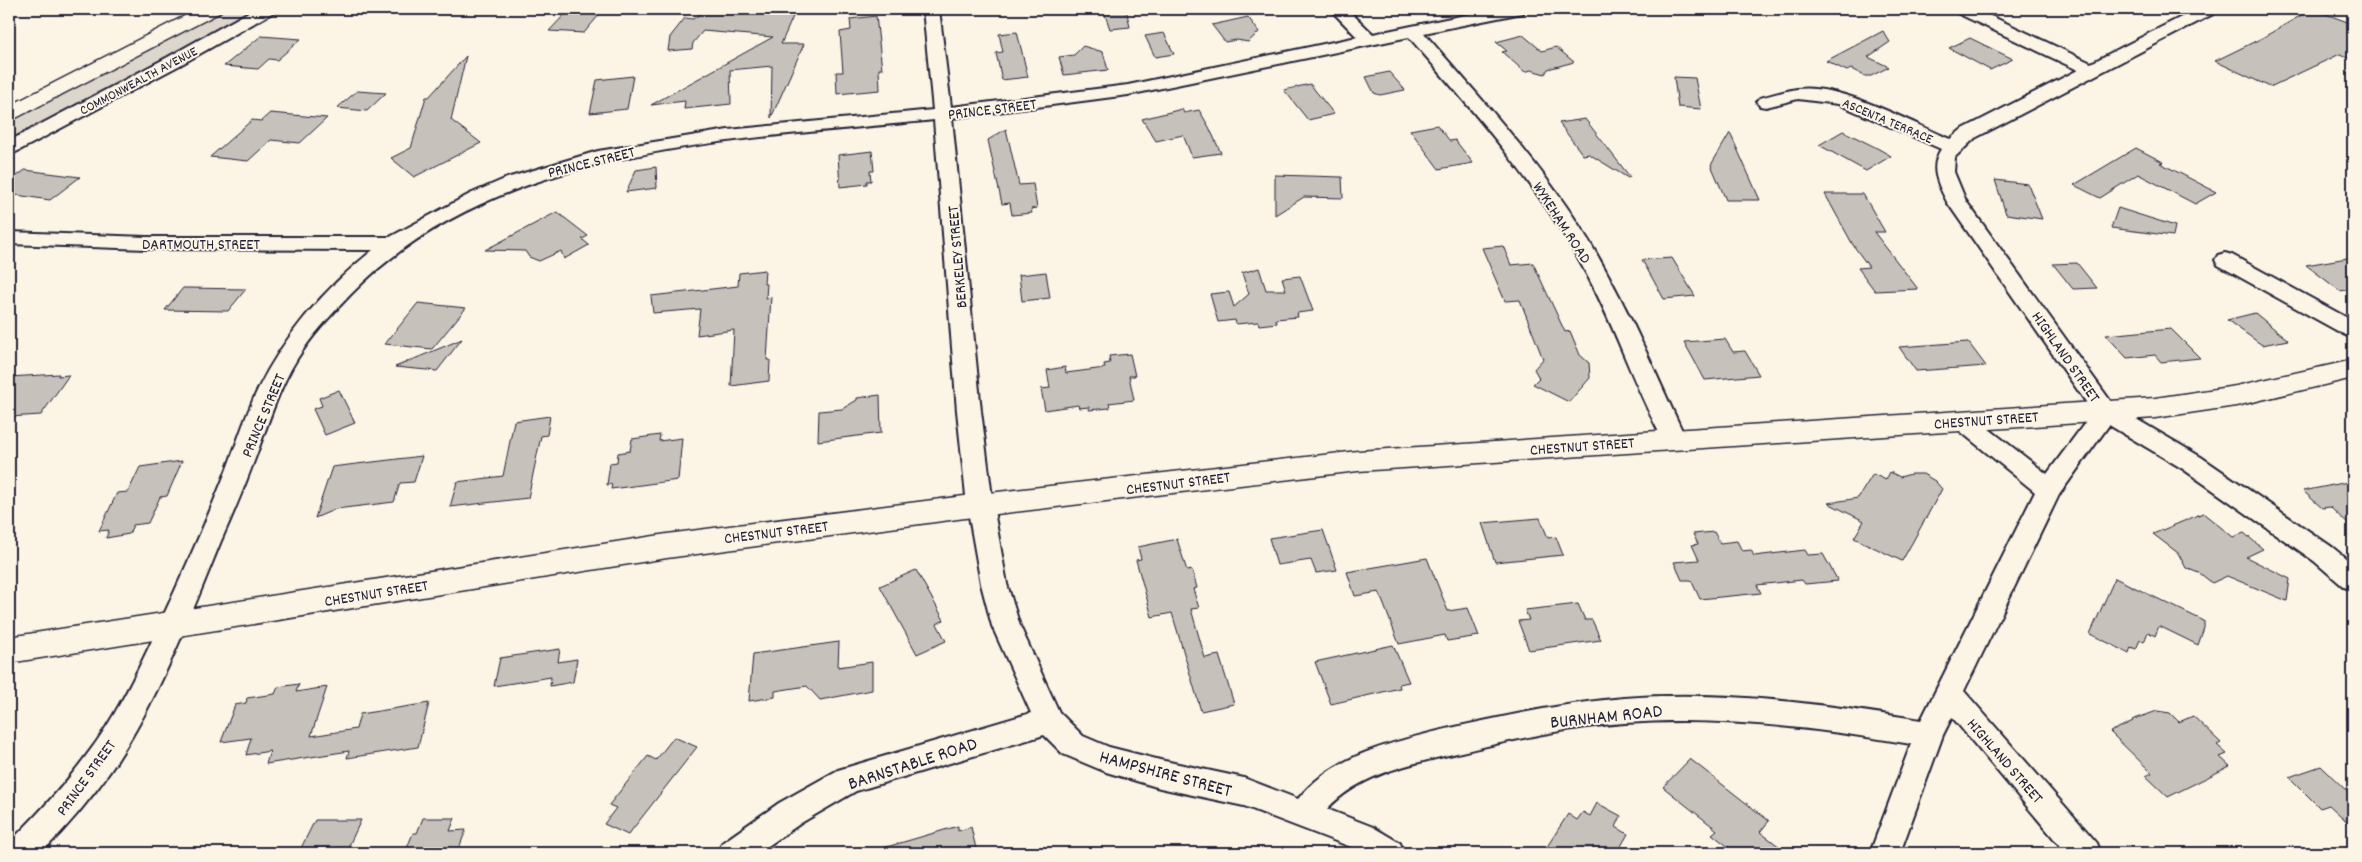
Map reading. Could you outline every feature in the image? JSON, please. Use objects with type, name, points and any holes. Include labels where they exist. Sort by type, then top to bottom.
[{"type":"main road","name":"COMMONWEALTH AVENUE","points":[[9,114],[212,9]]},
{"type":"main road","name":"CHESTNUT STREET","points":[[9,650],[574,559],[980,505],[1358,461],[2106,412],[2197,403],[2286,386],[2353,369]]},
{"type":"street","name":"COMMONWEALTH AVENUE","points":[[9,148],[125,88],[266,9]]},
{"type":"street","name":"BERKELEY STREET","points":[[931,9],[943,114],[969,411],[980,505]]},
{"type":"street","points":[[1338,9],[1370,41]]},
{"type":"street","name":"PRINCE STREET","points":[[20,853],[58,815],[101,760],[136,700],[172,624],[237,475],[269,391],[286,358],[310,323],[334,297],[365,267],[394,244],[477,198],[514,182],[598,157],[728,136],[943,114],[1128,90],[1517,9]]},
{"type":"street","points":[[1963,9],[2091,70]]},
{"type":"street","points":[[1950,146],[1968,134],[2209,9]]},
{"type":"street","name":"WYKEHAM ROAD","points":[[1413,31],[1494,125],[1551,200],[1597,273],[1674,439]]},
{"type":"street","name":"ASCENTA TERRACE","points":[[1766,102],[1798,94],[1819,95],[1843,100],[1950,146]]},
{"type":"street","name":"HIGHLAND STREET","points":[[1950,146],[1945,156],[1943,170],[1948,185],[1958,202],[2106,412],[2049,489],[1948,692],[2086,853]]},
{"type":"street","name":"DARTMOUTH STREET","points":[[9,238],[146,243],[394,244]]},
{"type":"street","points":[[2225,260],[2353,330]]},
{"type":"street","points":[[2106,412],[2192,462],[2323,554],[2353,579]]},
{"type":"street","points":[[1963,421],[2049,489]]},
{"type":"street","name":"HAMPSHIRE STREET","points":[[980,505],[994,584],[1006,626],[1049,721],[1074,744],[1106,759],[1160,774],[1244,792],[1362,837],[1389,853]]},
{"type":"street","points":[[1885,853],[1929,734],[1948,692]]},
{"type":"street","name":"BURNHAM ROAD","points":[[1304,814],[1325,792],[1350,775],[1380,761],[1514,726],[1578,715],[1647,709],[1726,709],[1798,714],[1929,734]]},
{"type":"street","name":"BARNSTABLE ROAD","points":[[733,853],[790,813],[849,780],[1049,721]]},
{"type":"shaded area","points":[[212,9],[266,9],[108,97],[9,148],[9,114]]},
{"type":"building","points":[[707,9],[795,12],[781,44],[804,44],[771,118],[772,66],[730,70],[731,104],[684,109],[685,101],[651,105],[773,37],[703,31],[693,43],[692,49],[668,51],[670,37],[685,18],[693,19]]},
{"type":"building","points":[[1103,9],[1126,9],[1130,27],[1110,29]]},
{"type":"building","points":[[2312,9],[2353,24],[2353,60],[2340,54],[2270,87],[2215,61],[2262,38]]},
{"type":"building","points":[[566,13],[599,15],[584,33],[549,31]]},
{"type":"building","points":[[876,16],[882,69],[879,69],[880,90],[837,94],[836,72],[843,72],[840,32],[851,30],[850,19]]},
{"type":"building","points":[[1248,17],[1259,32],[1248,42],[1237,40],[1225,42],[1212,25]]},
{"type":"building","points":[[1883,31],[1890,42],[1868,57],[1889,67],[1871,76],[1865,76],[1851,69],[1847,71],[1826,61]]},
{"type":"building","points":[[1017,32],[1028,77],[1002,80],[996,53],[1003,52],[999,34]]},
{"type":"building","points":[[1164,33],[1174,54],[1155,57],[1145,36]]},
{"type":"building","points":[[1523,35],[1542,51],[1556,47],[1574,62],[1548,69],[1545,74],[1531,70],[1525,72],[1502,52],[1507,51],[1496,42]]},
{"type":"building","points":[[261,36],[301,39],[277,60],[269,59],[258,69],[224,66]]},
{"type":"building","points":[[1970,38],[2013,59],[1990,70],[1949,48]]},
{"type":"building","points":[[1083,46],[1103,52],[1108,70],[1064,75],[1059,57],[1074,55]]},
{"type":"building","points":[[466,56],[451,120],[481,143],[414,177],[391,158],[411,148],[426,97],[429,97]]},
{"type":"building","points":[[1389,72],[1405,90],[1380,95],[1374,93],[1366,77]]},
{"type":"building","points":[[633,76],[627,109],[590,113],[597,80]]},
{"type":"building","points":[[1674,77],[1695,78],[1701,109],[1678,107]]},
{"type":"building","points":[[1310,84],[1334,114],[1308,120],[1284,90]]},
{"type":"building","points":[[357,91],[386,93],[367,111],[337,108]]},
{"type":"building","points":[[1182,109],[1184,113],[1199,110],[1221,153],[1192,157],[1183,135],[1156,141],[1142,119]]},
{"type":"building","points":[[270,113],[327,118],[300,143],[271,140],[248,161],[210,157],[252,120],[261,121]]},
{"type":"building","points":[[1585,119],[1630,177],[1628,178],[1589,154],[1583,155],[1559,123]]},
{"type":"building","points":[[1437,125],[1450,141],[1455,140],[1473,163],[1439,169],[1410,130]]},
{"type":"building","points":[[1006,129],[1019,185],[1033,184],[1037,208],[1031,209],[1032,213],[1012,215],[1010,203],[1002,204],[988,140]]},
{"type":"building","points":[[1843,131],[1891,156],[1866,171],[1819,145]]},
{"type":"building","points":[[1730,133],[1760,200],[1726,200],[1711,165]]},
{"type":"building","points":[[2136,148],[2163,162],[2160,163],[2216,192],[2195,204],[2138,174],[2100,198],[2074,185]]},
{"type":"building","points":[[872,151],[874,171],[870,171],[871,181],[867,181],[867,184],[840,187],[838,155]]},
{"type":"building","points":[[656,167],[657,188],[626,192],[636,170]]},
{"type":"building","points":[[25,170],[80,177],[50,200],[9,194],[9,182]]},
{"type":"building","points":[[1275,175],[1342,177],[1343,198],[1304,197],[1275,215]]},
{"type":"building","points":[[1995,180],[2028,184],[2042,219],[2006,214]]},
{"type":"building","points":[[1825,194],[1863,194],[1885,232],[1874,232],[1918,289],[1875,291],[1858,268],[1869,267],[1853,245]]},
{"type":"building","points":[[2118,208],[2175,226],[2173,236],[2111,228]]},
{"type":"building","points":[[557,212],[588,236],[582,239],[589,245],[564,259],[561,251],[539,261],[529,257],[525,251],[485,250]]},
{"type":"building","points":[[1503,246],[1511,265],[1533,263],[1565,332],[1570,331],[1580,355],[1589,363],[1590,378],[1569,402],[1533,384],[1539,378],[1534,369],[1543,359],[1520,300],[1505,301],[1482,248]]},
{"type":"building","points":[[2353,257],[2353,289],[2340,291],[2306,265]]},
{"type":"building","points":[[1672,258],[1695,296],[1664,299],[1642,260]]},
{"type":"building","points":[[2077,263],[2097,288],[2073,289],[2053,264]]},
{"type":"building","points":[[1259,268],[1266,290],[1286,290],[1282,278],[1300,276],[1313,311],[1297,313],[1298,317],[1276,319],[1277,323],[1259,325],[1258,322],[1236,324],[1235,320],[1218,322],[1210,294],[1229,292],[1234,307],[1249,294],[1242,273]]},
{"type":"building","points":[[765,270],[766,298],[771,297],[767,360],[770,360],[769,381],[731,386],[734,330],[697,335],[700,309],[653,313],[651,296],[738,286],[739,273]]},
{"type":"building","points":[[1046,272],[1050,298],[1022,301],[1019,275]]},
{"type":"building","points":[[183,288],[246,289],[228,311],[165,310]]},
{"type":"building","points":[[418,303],[466,308],[432,349],[385,344]]},
{"type":"building","points":[[2255,313],[2288,340],[2262,345],[2227,320]]},
{"type":"building","points":[[2171,329],[2200,358],[2161,362],[2155,355],[2127,358],[2106,335]]},
{"type":"building","points":[[462,339],[437,371],[395,367]]},
{"type":"building","points":[[1725,339],[1733,352],[1745,351],[1759,375],[1705,380],[1684,342]]},
{"type":"building","points":[[1968,342],[1986,366],[1916,371],[1899,347]]},
{"type":"building","points":[[1130,354],[1135,376],[1129,376],[1134,400],[1109,403],[1110,408],[1089,410],[1089,407],[1079,408],[1078,405],[1045,410],[1041,389],[1050,388],[1047,370],[1065,367],[1066,373],[1105,368],[1104,364],[1110,363],[1109,356]]},
{"type":"building","points":[[59,374],[58,376],[69,375],[41,415],[9,417],[9,377]]},
{"type":"building","points":[[339,390],[355,423],[325,435],[313,409],[322,406],[319,398]]},
{"type":"building","points":[[880,395],[881,433],[818,441],[819,411],[842,409],[857,400],[857,398]]},
{"type":"building","points":[[550,416],[547,435],[541,436],[528,498],[450,507],[457,482],[503,476],[514,421]]},
{"type":"building","points":[[660,435],[659,441],[682,438],[678,480],[611,489],[612,484],[607,485],[610,463],[617,462],[618,453],[630,451],[632,439]]},
{"type":"building","points":[[422,456],[414,482],[400,483],[394,502],[336,509],[315,518],[332,467]]},
{"type":"building","points":[[182,461],[167,496],[160,497],[148,523],[133,525],[129,534],[106,538],[109,530],[99,531],[117,493],[128,492],[140,467]]},
{"type":"building","points":[[1890,472],[1900,477],[1911,474],[1923,474],[1935,481],[1942,489],[1902,561],[1854,538],[1864,521],[1828,503],[1858,498],[1873,474],[1886,480]]},
{"type":"building","points":[[2353,481],[2353,529],[2330,507],[2322,508],[2303,491]]},
{"type":"building","points":[[2203,513],[2233,537],[2244,533],[2263,549],[2246,557],[2290,579],[2287,601],[2227,576],[2212,583],[2201,574],[2186,568],[2178,553],[2153,534]]},
{"type":"building","points":[[1540,518],[1548,538],[1556,537],[1563,555],[1495,562],[1482,523]]},
{"type":"building","points":[[1323,530],[1337,570],[1316,573],[1311,560],[1277,565],[1269,538]]},
{"type":"building","points":[[1714,532],[1720,543],[1737,541],[1742,551],[1751,550],[1754,556],[1805,550],[1808,555],[1823,554],[1838,581],[1805,584],[1802,580],[1757,585],[1761,593],[1700,599],[1691,580],[1682,580],[1674,562],[1699,560],[1692,545],[1698,544],[1693,534]]},
{"type":"building","points":[[1177,539],[1187,571],[1192,570],[1197,588],[1193,589],[1199,608],[1191,609],[1205,658],[1219,655],[1234,704],[1201,711],[1172,613],[1152,617],[1136,560],[1141,559],[1138,547]]},
{"type":"building","points":[[1427,558],[1448,611],[1468,608],[1479,636],[1447,641],[1445,635],[1399,644],[1379,592],[1355,596],[1347,572]]},
{"type":"building","points":[[916,570],[944,620],[937,624],[946,641],[917,654],[880,586]]},
{"type":"building","points":[[2115,578],[2204,621],[2204,628],[2198,645],[2159,626],[2155,636],[2148,632],[2144,642],[2140,640],[2136,649],[2131,647],[2129,653],[2090,634]]},
{"type":"building","points":[[1578,604],[1585,620],[1592,620],[1601,640],[1529,650],[1518,621],[1529,620],[1525,610]]},
{"type":"building","points":[[839,642],[838,667],[872,662],[872,690],[820,700],[807,686],[775,691],[775,697],[749,701],[753,654]]},
{"type":"building","points":[[1393,645],[1409,682],[1399,684],[1400,688],[1331,704],[1315,662]]},
{"type":"building","points":[[560,649],[558,662],[577,659],[573,682],[550,686],[551,677],[494,686],[500,658]]},
{"type":"building","points":[[299,684],[296,692],[327,687],[311,736],[356,729],[360,714],[429,703],[418,747],[347,758],[349,751],[266,764],[270,751],[246,755],[251,738],[221,742],[235,705],[246,703],[247,698],[275,694],[278,687]]},
{"type":"building","points":[[2157,711],[2170,713],[2179,722],[2193,716],[2221,743],[2217,745],[2227,754],[2220,757],[2230,766],[2168,797],[2146,776],[2152,773],[2110,732],[2132,720]]},
{"type":"building","points":[[674,737],[697,747],[628,835],[604,824],[616,808],[609,805],[648,756],[656,760]]},
{"type":"building","points":[[1690,759],[1769,821],[1760,832],[1788,853],[1736,853],[1712,834],[1717,830],[1663,787]]},
{"type":"building","points":[[2321,766],[2353,797],[2353,827],[2329,805],[2320,808],[2289,777]]},
{"type":"building","points":[[1597,803],[1621,816],[1616,827],[1628,834],[1617,853],[1543,853],[1568,814],[1577,820],[1583,812],[1590,816]]},
{"type":"building","points":[[423,818],[455,818],[450,831],[466,830],[457,853],[405,853],[413,833],[417,833]]},
{"type":"building","points":[[315,820],[361,820],[346,852],[299,852]]},
{"type":"building","points":[[958,826],[958,831],[971,827],[977,853],[883,853],[883,848]]}]
